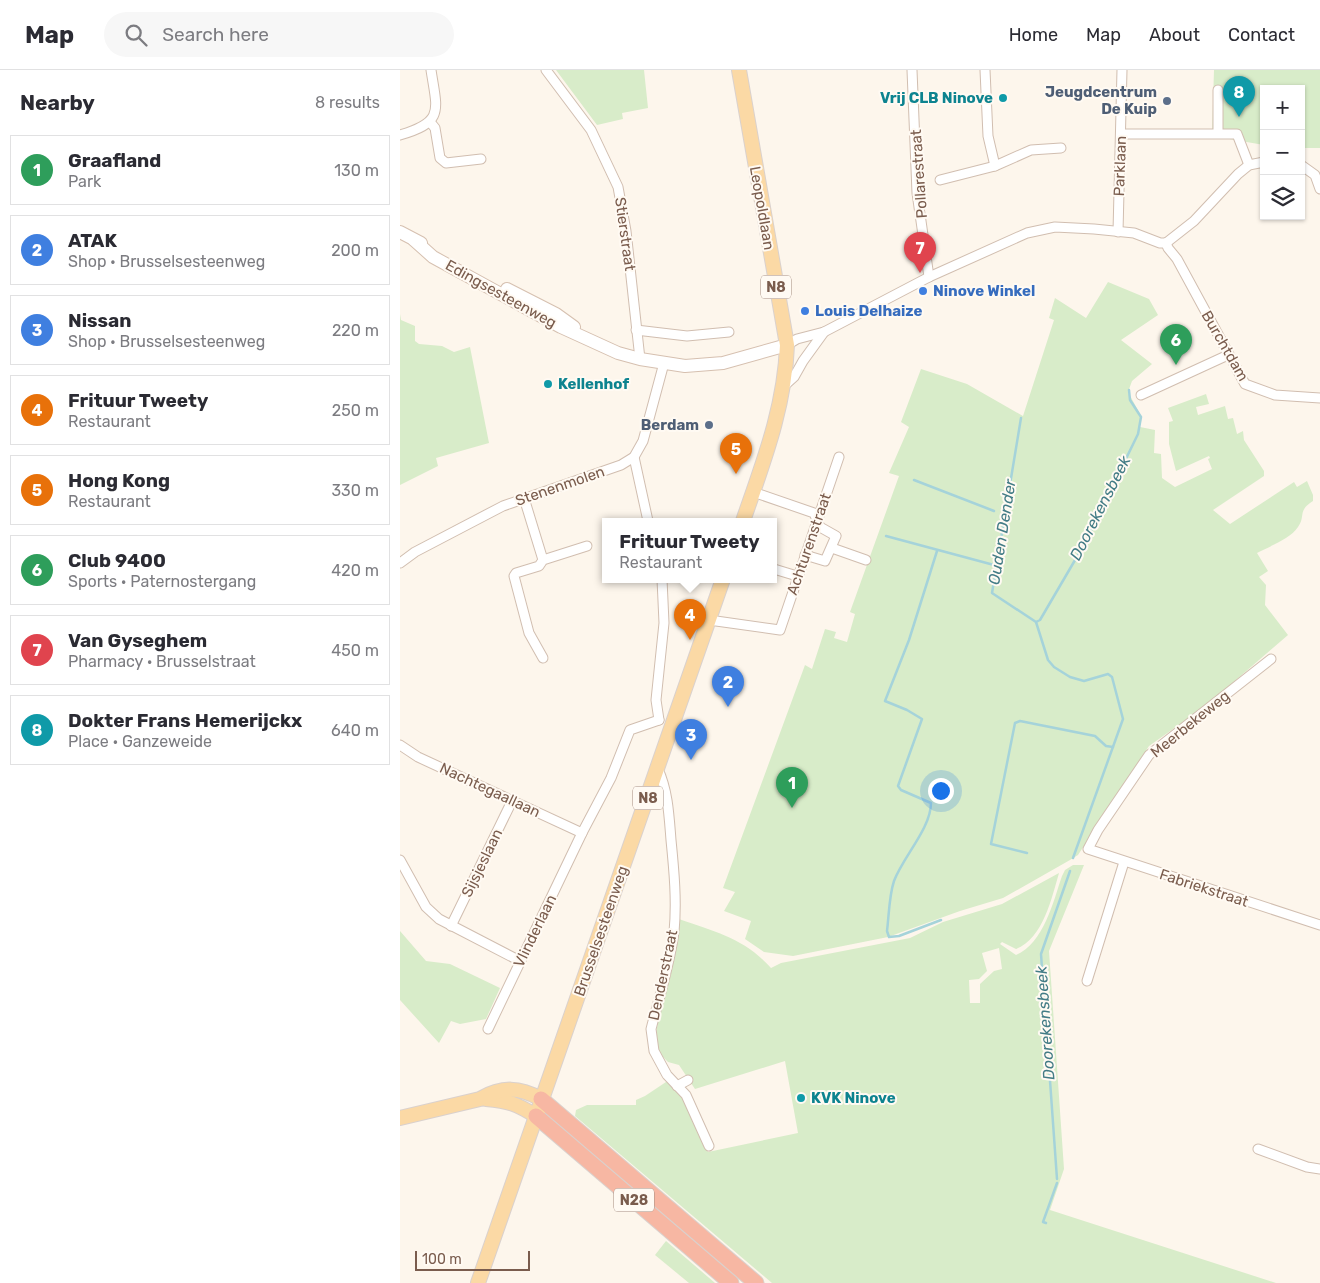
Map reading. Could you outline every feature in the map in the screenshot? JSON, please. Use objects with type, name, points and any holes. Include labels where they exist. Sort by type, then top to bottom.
[{"type":"highway","name":"N28","points":[[542,1099],[756,1283]]},
{"type":"highway","name":"N28","points":[[536,1116],[732,1283]]},
{"type":"main road","name":"Leopoldlaan","points":[[739,70],[787,345]]},
{"type":"main road","name":"Edingsesteenweg","points":[[400,232],[549,310],[592,340],[618,353],[643,360],[685,366],[723,363],[787,345]]},
{"type":"main road","name":"N8","points":[[744,518],[774,431],[784,386],[787,345]]},
{"type":"main road","name":"Brusselsesteenweg","points":[[478,1283],[722,583]]},
{"type":"main road","name":"N28","points":[[400,1118],[480,1099],[489,1094],[510,1089],[527,1091],[542,1099]]},
{"type":"main road","name":"N28","points":[[480,1099],[510,1101],[522,1106],[536,1116]]},
{"type":"street","points":[[400,135],[421,129],[430,122],[436,112],[431,70]]},
{"type":"street","name":"Stierstraat","points":[[546,70],[592,130],[618,187],[626,231],[636,330],[643,360]]},
{"type":"street","name":"Pollarestraat","points":[[912,70],[917,193],[929,277]]},
{"type":"street","points":[[985,70],[988,136],[995,166]]},
{"type":"street","name":"Parklaan","points":[[1118,232],[1122,70]]},
{"type":"street","points":[[1218,90],[1218,132]]},
{"type":"street","points":[[430,122],[435,128],[440,158],[446,163],[481,159]]},
{"type":"street","points":[[1121,134],[1218,132],[1237,134],[1249,165]]},
{"type":"street","points":[[940,180],[995,166],[1031,150],[1061,148]]},
{"type":"street","points":[[787,345],[797,339],[824,332],[929,277],[1027,233],[1055,227],[1134,233],[1160,243],[1166,243],[1190,225],[1249,165],[1260,163]]},
{"type":"street","points":[[1305,168],[1315,175],[1320,189]]},
{"type":"street","name":"Burchtdam","points":[[1166,243],[1178,259],[1241,379],[1252,388],[1275,395],[1320,398]]},
{"type":"street","points":[[636,330],[687,336],[728,332]]},
{"type":"street","points":[[784,386],[794,377],[803,360],[824,332]]},
{"type":"street","points":[[1141,395],[1228,355]]},
{"type":"street","points":[[647,518],[634,457],[643,441],[664,363]]},
{"type":"street","name":"Stenenmolen","points":[[400,563],[423,548],[503,506],[620,465],[634,457]]},
{"type":"street","name":"Achturenstraat","points":[[709,620],[780,630],[840,457]]},
{"type":"street","points":[[753,492],[814,513],[820,527],[836,536],[825,562],[805,555]]},
{"type":"street","points":[[524,498],[543,560]]},
{"type":"street","points":[[543,658],[529,633],[514,576],[516,573],[539,566],[543,560],[587,546]]},
{"type":"street","points":[[832,548],[866,560]]},
{"type":"street","points":[[777,570],[798,576]]},
{"type":"street","points":[[662,583],[664,623],[656,712],[659,720],[672,727]]},
{"type":"street","name":"Meerbekeweg","points":[[1088,849],[1098,830],[1150,755],[1271,659]]},
{"type":"street","name":"Vlinderlaan","points":[[488,1029],[582,833],[611,778],[630,730],[659,720]]},
{"type":"street","name":"Nachtegaallaan","points":[[400,745],[418,757],[582,833]]},
{"type":"street","name":"Denderstraat","points":[[658,769],[665,786],[669,812],[675,889],[675,915],[674,933],[652,1029],[652,1040],[654,1051],[667,1075],[686,1095],[709,1146]]},
{"type":"street","name":"Sijsjeslaan","points":[[451,926],[512,801]]},
{"type":"street","name":"Fabriekstraat","points":[[1088,849],[1320,925]]},
{"type":"street","points":[[400,860],[426,907],[439,919],[520,960]]},
{"type":"street","points":[[1087,981],[1124,862]]},
{"type":"street","points":[[677,1086],[688,1080]]},
{"type":"street","points":[[1258,1149],[1307,1167],[1320,1169]]},
{"type":"green space","points":[[556,70],[644,70],[648,108],[622,113],[623,119],[597,125]]},
{"type":"green space","points":[[1214,70],[1320,70],[1320,148],[1305,148],[1305,85],[1260,85],[1260,144],[1212,136]]},
{"type":"green space","points":[[1108,282],[1149,299],[1158,315],[1121,340],[1152,364],[1132,381],[1128,392],[1140,414],[1140,427],[1155,430],[1154,453],[1161,454],[1162,478],[1175,487],[1212,469],[1208,459],[1210,458],[1209,456],[1176,471],[1169,444],[1169,422],[1173,421],[1168,408],[1206,394],[1209,404],[1196,407],[1198,415],[1225,406],[1228,419],[1233,418],[1237,434],[1243,431],[1244,440],[1264,471],[1264,476],[1213,510],[1230,524],[1294,482],[1297,487],[1307,481],[1313,495],[1313,501],[1303,511],[1298,527],[1285,539],[1257,553],[1268,571],[1259,577],[1266,585],[1265,605],[1288,635],[1207,705],[1149,746],[1078,855],[1070,860],[1003,898],[888,937],[793,956],[764,952],[745,939],[751,921],[724,911],[735,892],[723,888],[805,665],[812,669],[825,629],[836,632],[834,638],[847,642],[855,614],[850,612],[899,476],[889,473],[909,427],[901,422],[921,369],[967,384],[1023,416],[1054,320],[1049,318],[1055,298],[1086,318]]},
{"type":"green space","points":[[400,314],[401,320],[415,326],[415,341],[419,344],[442,346],[454,352],[470,347],[489,443],[436,458],[438,466],[400,485]]},
{"type":"green space","points":[[1073,865],[1084,865],[1049,951],[1064,1169],[1050,1210],[1276,1283],[772,1283],[575,1116],[576,1110],[587,1105],[636,1105],[636,1100],[669,1080],[681,1096],[708,1152],[798,1133],[785,1061],[695,1089],[679,1065],[668,1062],[660,1054],[655,1037],[679,919],[729,937],[761,958],[771,968],[781,963],[910,938],[943,922],[1002,904],[1059,873],[1045,916],[1033,936],[1016,949],[1002,942],[1000,944],[1016,955],[1026,949],[1040,932],[1051,909],[1065,870]],"holes":[[[999,948],[1002,969],[994,971],[980,984],[980,1003],[970,1003],[969,980],[979,979],[987,971],[982,953]]]},
{"type":"green space","points":[[400,931],[426,961],[450,964],[500,988],[486,1019],[460,1024],[451,1021],[439,1043],[400,1000]]},
{"type":"green space","points":[[666,1241],[715,1283],[689,1283],[655,1255]]},
{"type":"waterway","name":"Doorekensbeek","points":[[1036,622],[1040,620],[1085,543],[1138,434],[1141,417],[1130,400],[1129,390]]},
{"type":"waterway","name":"Doorekensbeek","points":[[1021,418],[992,593],[1036,622],[1048,660],[1054,667],[1070,677],[1084,681],[1108,674],[1112,677],[1123,719],[1073,858]]},
{"type":"waterway","name":"Ouden Dender","points":[[914,480],[994,511]]},
{"type":"waterway","name":"Ouden Dender","points":[[886,536],[994,565]]},
{"type":"waterway","points":[[937,551],[909,640],[885,701],[907,710],[922,719],[898,786],[901,790],[931,803],[930,813],[922,832],[894,881],[887,931],[889,937],[899,936],[941,920]]},
{"type":"waterway","points":[[1027,853],[991,844],[1015,723],[1020,721],[1095,736],[1106,746],[1113,747]]},
{"type":"waterway","name":"Doorekensbeek","points":[[1057,1179],[1041,954],[1070,871]]},
{"type":"waterway","name":"Doorekensbeek","points":[[1046,1223],[1043,1222],[1057,1183]]},
{"type":"place","name":"Vrij CLB Ninove","points":[[1003,98]]},
{"type":"place","name":"Jeugdcentrum De Kuip","points":[[1167,101]]},
{"type":"place","name":"Dokter Frans Hemerijckx","points":[[1239,117]]},
{"type":"place","name":"Van Gyseghem","points":[[920,273]]},
{"type":"place","name":"Ninove Winkel","points":[[923,291]]},
{"type":"place","name":"Louis Delhaize","points":[[805,311]]},
{"type":"place","name":"Club 9400","points":[[1176,365]]},
{"type":"place","name":"Kellenhof","points":[[548,384]]},
{"type":"place","name":"Berdam","points":[[709,425]]},
{"type":"place","name":"Hong Kong","points":[[736,474]]},
{"type":"place","name":"Frituur Tweety","points":[[690,640]]},
{"type":"place","name":"ATAK","points":[[728,707]]},
{"type":"place","name":"Nissan","points":[[691,760]]},
{"type":"place","name":"Graafland","points":[[792,808]]},
{"type":"place","name":"KVK Ninove","points":[[801,1098]]}]
